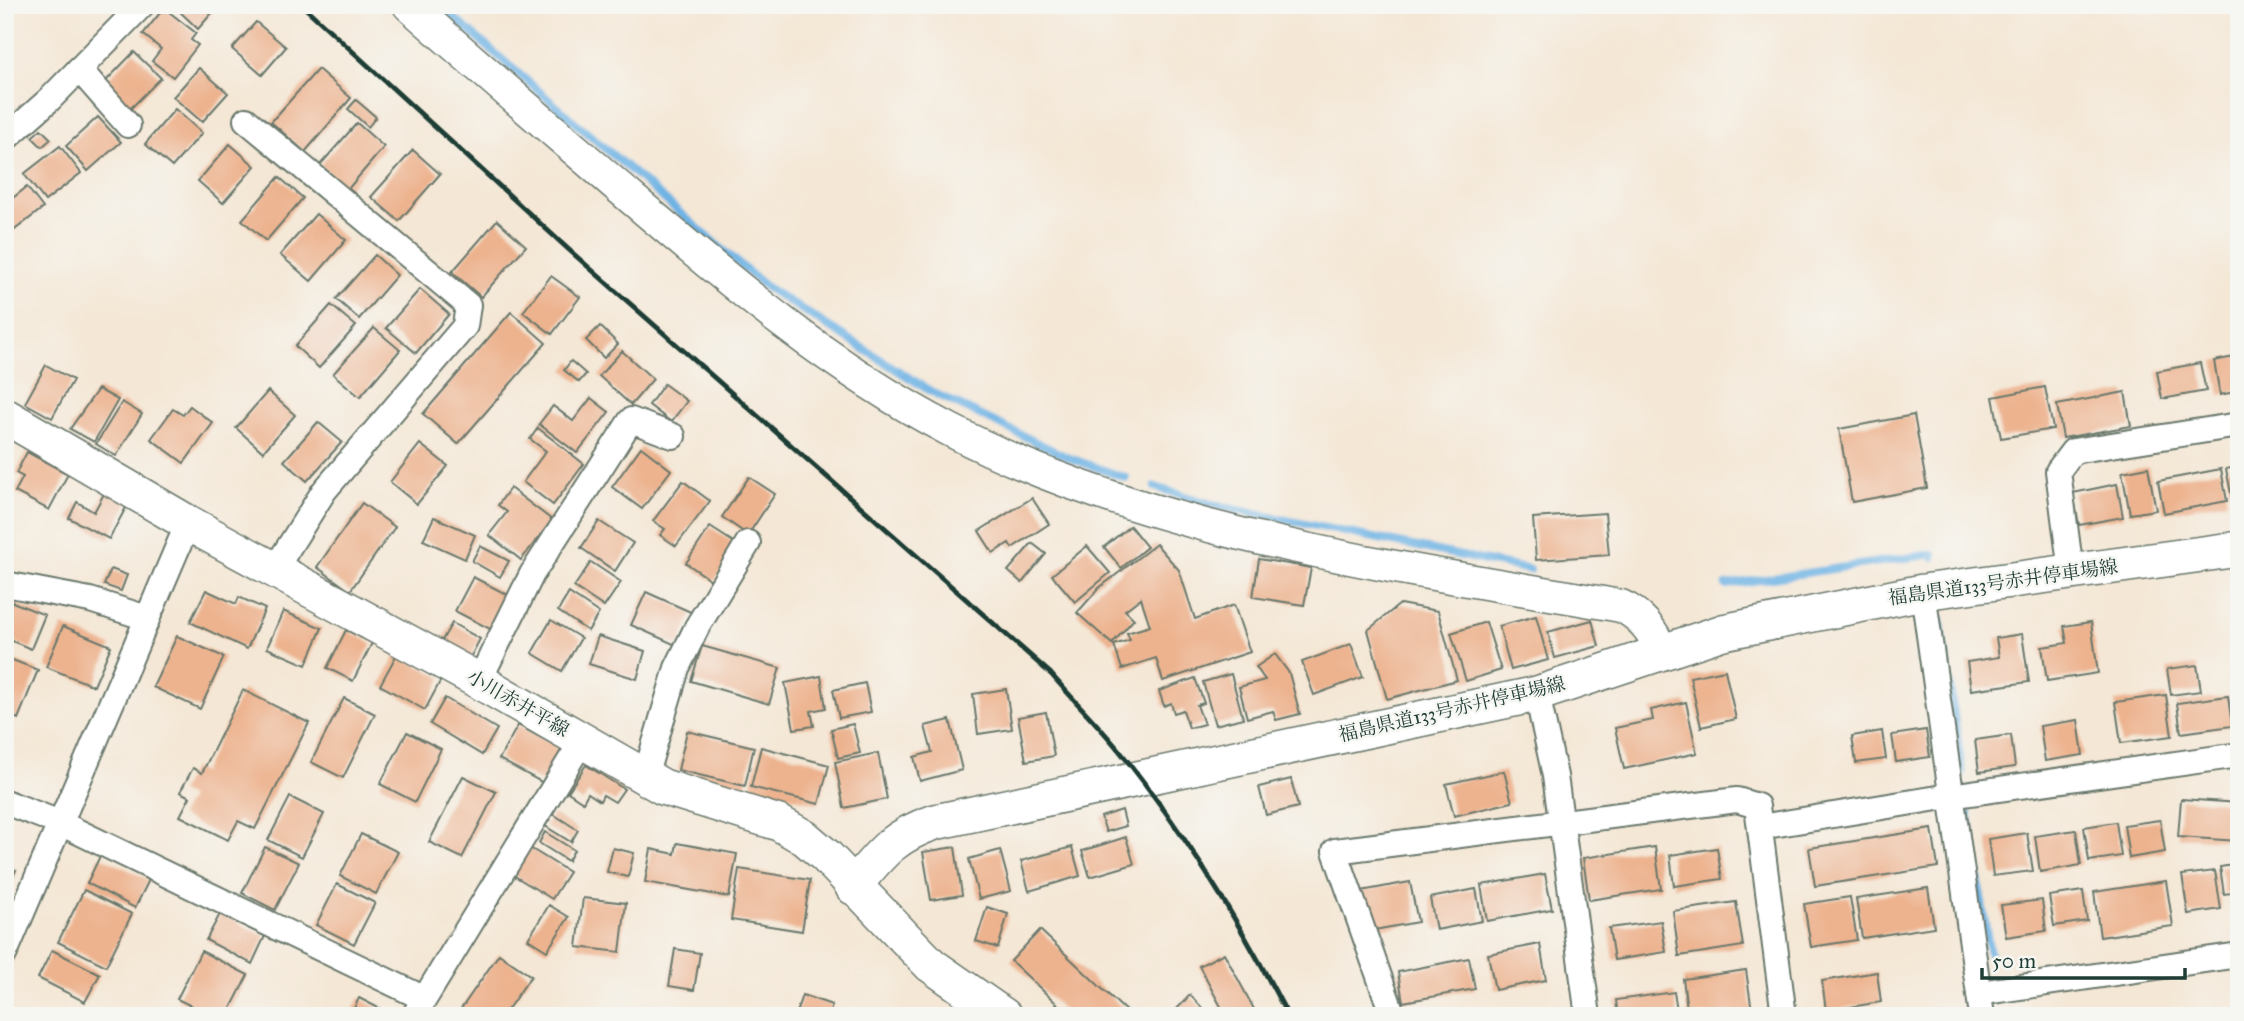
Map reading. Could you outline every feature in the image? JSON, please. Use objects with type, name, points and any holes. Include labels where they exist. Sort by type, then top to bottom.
[{"type":"main road","name":"小川赤井平線","points":[[5,415],[188,523],[479,681],[645,777],[680,793],[779,823],[826,856],[931,965],[1004,1016]]},
{"type":"main road","name":"福島県道133号赤井停車場線","points":[[853,887],[887,845],[915,829],[935,822],[1537,694],[1723,632],[1923,592],[2239,549]]},
{"type":"street","points":[[5,139],[142,5]]},
{"type":"street","points":[[409,5],[751,299],[856,377],[949,429],[1003,455],[1135,503],[1295,546],[1377,564],[1621,606],[1636,613],[1656,636],[1661,651]]},
{"type":"street","points":[[79,69],[128,125]]},
{"type":"street","points":[[246,120],[468,305],[465,326],[324,491],[275,569]]},
{"type":"street","points":[[479,681],[532,574],[631,420],[673,436]]},
{"type":"street","points":[[2071,572],[2058,471],[2073,451],[2239,425]]},
{"type":"street","points":[[5,953],[188,523]]},
{"type":"street","points":[[645,777],[677,668],[697,627],[748,543]]},
{"type":"street","points":[[5,584],[90,600],[147,618]]},
{"type":"street","points":[[1923,592],[1981,1004],[2239,955]]},
{"type":"street","points":[[1537,694],[1561,822],[1588,1016]]},
{"type":"street","points":[[5,802],[60,823],[418,1007],[582,741]]},
{"type":"street","points":[[1760,827],[1950,796],[2239,755]]},
{"type":"street","points":[[1393,1016],[1335,851],[1737,800],[1757,806],[1784,1016]]},
{"type":"building","points":[[173,5],[219,5],[198,29]]},
{"type":"building","points":[[164,8],[196,33],[191,40],[198,45],[173,77],[152,61],[161,49],[143,34]]},
{"type":"building","points":[[256,22],[286,47],[262,75],[232,49]]},
{"type":"building","points":[[134,52],[161,78],[129,110],[103,84]]},
{"type":"building","points":[[199,68],[228,93],[202,122],[173,97]]},
{"type":"building","points":[[318,69],[351,98],[305,152],[271,122]]},
{"type":"building","points":[[356,100],[376,117],[368,127],[348,109]]},
{"type":"building","points":[[175,109],[202,133],[172,167],[145,144]]},
{"type":"building","points":[[98,117],[121,142],[88,171],[66,146]]},
{"type":"building","points":[[357,123],[384,147],[348,189],[320,165]]},
{"type":"building","points":[[41,129],[51,139],[42,147],[32,137]]},
{"type":"building","points":[[230,144],[255,166],[223,203],[198,181]]},
{"type":"building","points":[[60,146],[81,173],[45,201],[24,174]]},
{"type":"building","points":[[413,150],[440,174],[399,221],[371,197]]},
{"type":"building","points":[[279,177],[303,198],[266,241],[242,220]]},
{"type":"building","points":[[27,187],[43,208],[8,235],[5,204]]},
{"type":"building","points":[[316,214],[346,240],[311,281],[280,255]]},
{"type":"building","points":[[497,220],[526,246],[481,297],[452,272]]},
{"type":"building","points":[[375,255],[397,275],[359,319],[336,299]]},
{"type":"building","points":[[551,276],[580,297],[552,334],[523,312]]},
{"type":"building","points":[[420,289],[449,314],[416,353],[386,328]]},
{"type":"building","points":[[331,305],[356,326],[319,368],[295,346]]},
{"type":"building","points":[[511,312],[546,343],[458,444],[423,414]]},
{"type":"building","points":[[600,326],[618,344],[604,358],[586,340]]},
{"type":"building","points":[[374,328],[400,350],[360,397],[333,374]]},
{"type":"building","points":[[622,351],[653,379],[631,405],[599,376]]},
{"type":"building","points":[[2239,356],[2239,391],[2220,395],[2214,361]]},
{"type":"building","points":[[571,361],[586,374],[579,382],[564,370]]},
{"type":"building","points":[[2200,363],[2206,391],[2162,399],[2157,371]]},
{"type":"building","points":[[46,365],[73,380],[52,418],[25,403]]},
{"type":"building","points":[[664,384],[687,401],[671,422],[649,405]]},
{"type":"building","points":[[2045,387],[2053,429],[2001,438],[1993,397]]},
{"type":"building","points":[[98,389],[118,400],[94,442],[70,429]]},
{"type":"building","points":[[268,391],[295,415],[263,452],[236,428]]},
{"type":"building","points":[[2125,392],[2131,426],[2063,438],[2057,405]]},
{"type":"building","points":[[591,398],[609,412],[577,453],[539,424],[553,406],[573,421]]},
{"type":"building","points":[[122,402],[142,414],[116,456],[96,444]]},
{"type":"building","points":[[190,406],[213,423],[184,463],[151,439],[173,409],[183,415]]},
{"type":"building","points":[[1914,415],[1927,488],[1852,502],[1839,429]]},
{"type":"building","points":[[318,422],[342,442],[307,481],[284,461]]},
{"type":"building","points":[[538,428],[584,464],[553,505],[523,482],[546,451],[530,439]]},
{"type":"building","points":[[420,444],[448,466],[417,504],[390,482]]},
{"type":"building","points":[[641,447],[671,470],[642,509],[612,487]]},
{"type":"building","points":[[27,452],[68,474],[49,510],[15,492],[23,477],[16,473]]},
{"type":"building","points":[[2239,466],[2239,507],[2234,508],[2226,469]]},
{"type":"building","points":[[2148,467],[2156,510],[2130,514],[2122,472]]},
{"type":"building","points":[[2221,469],[2227,501],[2164,513],[2158,481]]},
{"type":"building","points":[[749,477],[775,494],[748,535],[722,517]]},
{"type":"building","points":[[683,481],[710,501],[676,546],[660,535],[665,529],[653,521]]},
{"type":"building","points":[[2117,484],[2123,517],[2079,525],[2073,493]]},
{"type":"building","points":[[510,488],[552,520],[521,560],[489,535],[507,512],[498,505]]},
{"type":"building","points":[[106,490],[129,502],[109,539],[69,518],[77,502],[94,512]]},
{"type":"building","points":[[1032,498],[1049,524],[1012,548],[1009,543],[993,553],[979,531]]},
{"type":"building","points":[[362,503],[395,527],[350,591],[317,567]]},
{"type":"building","points":[[1605,513],[1609,555],[1536,560],[1533,518]]},
{"type":"building","points":[[434,517],[475,535],[465,559],[423,540]]},
{"type":"building","points":[[599,521],[633,543],[615,571],[581,548]]},
{"type":"building","points":[[1130,526],[1147,547],[1121,568],[1104,547]]},
{"type":"building","points":[[710,527],[738,545],[714,582],[686,563]]},
{"type":"building","points":[[1032,543],[1046,554],[1022,583],[1008,571]]},
{"type":"building","points":[[1156,544],[1179,570],[1195,619],[1234,605],[1250,652],[1163,681],[1156,658],[1122,669],[1114,645],[1130,640],[1127,633],[1150,626],[1141,598],[1125,610],[1134,619],[1112,644],[1077,613],[1099,588]]},
{"type":"building","points":[[480,546],[509,561],[500,577],[472,561]]},
{"type":"building","points":[[1087,546],[1110,573],[1075,602],[1052,575]]},
{"type":"building","points":[[1259,559],[1311,568],[1304,605],[1253,597]]},
{"type":"building","points":[[591,562],[621,582],[604,607],[574,587]]},
{"type":"building","points":[[111,569],[127,575],[121,591],[104,585]]},
{"type":"building","points":[[473,577],[510,596],[492,630],[455,611]]},
{"type":"building","points":[[206,590],[236,604],[239,597],[265,609],[247,649],[190,622]]},
{"type":"building","points":[[646,592],[693,613],[678,646],[631,625]]},
{"type":"building","points":[[569,593],[599,613],[588,631],[558,611]]},
{"type":"building","points":[[10,601],[45,615],[31,649],[5,638],[5,613]]},
{"type":"building","points":[[1400,604],[1438,611],[1457,680],[1387,699],[1368,630]]},
{"type":"building","points":[[283,611],[322,628],[306,665],[267,648]]},
{"type":"building","points":[[1536,616],[1548,660],[1511,670],[1499,626]]},
{"type":"building","points":[[551,620],[581,638],[562,671],[532,653]]},
{"type":"building","points":[[1592,620],[1599,646],[1555,658],[1548,632]]},
{"type":"building","points":[[1486,622],[1501,670],[1466,681],[1451,633]]},
{"type":"building","points":[[2091,622],[2098,673],[2047,681],[2042,647],[2067,643],[2064,626]]},
{"type":"building","points":[[452,623],[480,639],[470,658],[441,642]]},
{"type":"building","points":[[63,626],[111,646],[94,686],[46,667]]},
{"type":"building","points":[[346,630],[372,643],[353,681],[327,668]]},
{"type":"building","points":[[2022,634],[2029,682],[1971,690],[1967,662],[1999,657],[1996,638]]},
{"type":"building","points":[[177,636],[224,657],[200,709],[153,687]]},
{"type":"building","points":[[598,636],[645,651],[637,679],[589,664]]},
{"type":"building","points":[[1351,644],[1363,677],[1314,695],[1302,662]]},
{"type":"building","points":[[702,646],[780,668],[769,704],[691,681]]},
{"type":"building","points":[[397,654],[442,678],[425,710],[380,685]]},
{"type":"building","points":[[1275,654],[1289,673],[1300,714],[1276,720],[1273,711],[1247,718],[1239,687],[1265,680],[1256,667]]},
{"type":"building","points":[[5,657],[38,670],[18,719],[5,713]]},
{"type":"building","points":[[2197,665],[2201,691],[2171,695],[2167,669]]},
{"type":"building","points":[[1725,670],[1736,719],[1701,727],[1690,677]]},
{"type":"building","points":[[1231,674],[1243,718],[1215,725],[1203,682]]},
{"type":"building","points":[[821,676],[826,708],[811,711],[814,726],[794,729],[785,683]]},
{"type":"building","points":[[1195,678],[1204,703],[1197,705],[1204,724],[1189,728],[1183,710],[1174,713],[1171,703],[1164,706],[1159,691]]},
{"type":"building","points":[[865,683],[871,712],[839,718],[833,690]]},
{"type":"building","points":[[1006,689],[1012,729],[978,734],[973,694]]},
{"type":"building","points":[[243,690],[309,723],[255,829],[238,821],[228,840],[180,816],[190,797],[180,792],[193,768],[202,773]]},
{"type":"building","points":[[2166,695],[2172,736],[2121,743],[2115,702]]},
{"type":"building","points":[[2228,696],[2232,726],[2181,733],[2177,703]]},
{"type":"building","points":[[344,698],[375,714],[343,778],[311,762]]},
{"type":"building","points":[[445,698],[497,729],[482,755],[430,724]]},
{"type":"building","points":[[1686,702],[1697,753],[1624,769],[1615,728],[1653,720],[1651,710]]},
{"type":"building","points":[[1046,712],[1054,756],[1026,761],[1018,717]]},
{"type":"building","points":[[5,720],[13,723],[5,741]]},
{"type":"building","points":[[950,720],[962,770],[920,781],[914,757],[932,752],[925,726]]},
{"type":"building","points":[[2078,720],[2083,755],[2045,761],[2040,726]]},
{"type":"building","points":[[853,724],[860,753],[838,758],[831,729]]},
{"type":"building","points":[[518,725],[562,749],[543,783],[499,759]]},
{"type":"building","points":[[1926,730],[1930,757],[1896,762],[1892,735]]},
{"type":"building","points":[[687,731],[754,747],[745,786],[678,770]]},
{"type":"building","points":[[1882,731],[1886,759],[1856,763],[1852,736]]},
{"type":"building","points":[[407,732],[441,749],[415,802],[380,784]]},
{"type":"building","points":[[2011,735],[2015,767],[1979,772],[1975,740]]},
{"type":"building","points":[[761,747],[829,765],[819,804],[751,787]]},
{"type":"building","points":[[878,753],[887,799],[844,808],[835,762]]},
{"type":"building","points":[[586,765],[624,789],[615,802],[603,795],[600,801],[588,793],[583,802],[568,792]]},
{"type":"building","points":[[1504,771],[1512,802],[1454,816],[1446,784]]},
{"type":"building","points":[[463,776],[496,792],[462,858],[429,842]]},
{"type":"building","points":[[1291,779],[1298,807],[1266,815],[1259,787]]},
{"type":"building","points":[[290,797],[324,814],[302,857],[268,840]]},
{"type":"building","points":[[2181,799],[2239,803],[2239,841],[2178,837]]},
{"type":"building","points":[[1122,810],[1126,826],[1106,832],[1101,817]]},
{"type":"building","points":[[553,814],[578,830],[571,842],[545,826]]},
{"type":"building","points":[[2160,820],[2165,852],[2129,858],[2124,825]]},
{"type":"building","points":[[2116,822],[2121,856],[2089,861],[2084,827]]},
{"type":"building","points":[[1932,829],[1938,867],[1815,886],[1809,848]]},
{"type":"building","points":[[2076,830],[2081,865],[2040,872],[2035,836]]},
{"type":"building","points":[[545,832],[574,850],[568,861],[539,843]]},
{"type":"building","points":[[2027,833],[2033,871],[1993,876],[1988,839]]},
{"type":"building","points":[[361,834],[398,852],[376,894],[340,876]]},
{"type":"building","points":[[1126,837],[1134,864],[1090,877],[1082,851]]},
{"type":"building","points":[[677,843],[737,854],[729,897],[645,882],[651,849],[675,854]]},
{"type":"building","points":[[265,847],[299,863],[275,910],[242,893]]},
{"type":"building","points":[[955,847],[962,895],[931,900],[923,852]]},
{"type":"building","points":[[1072,847],[1080,876],[1029,891],[1021,861]]},
{"type":"building","points":[[1655,847],[1661,889],[1589,900],[1583,858]]},
{"type":"building","points":[[530,848],[569,872],[552,899],[513,875]]},
{"type":"building","points":[[613,848],[634,853],[628,877],[607,872]]},
{"type":"building","points":[[1717,848],[1722,879],[1674,886],[1670,855]]},
{"type":"building","points":[[1000,850],[1011,891],[979,899],[969,859]]},
{"type":"building","points":[[100,856],[149,880],[135,908],[87,883]]},
{"type":"building","points":[[2239,864],[2239,892],[2224,894],[2220,867]]},
{"type":"building","points":[[5,866],[16,870],[5,896]]},
{"type":"building","points":[[739,869],[810,880],[802,931],[731,920]]},
{"type":"building","points":[[2215,871],[2221,909],[2188,914],[2182,875]]},
{"type":"building","points":[[1545,874],[1552,909],[1487,921],[1481,885]]},
{"type":"building","points":[[2166,881],[2173,926],[2100,937],[2094,892]]},
{"type":"building","points":[[1410,882],[1418,922],[1369,931],[1361,891]]},
{"type":"building","points":[[337,884],[375,903],[354,944],[316,925]]},
{"type":"building","points":[[1928,888],[1934,927],[1862,938],[1856,899]]},
{"type":"building","points":[[1476,889],[1482,921],[1436,930],[1430,898]]},
{"type":"building","points":[[84,890],[132,914],[106,966],[58,942]]},
{"type":"building","points":[[2083,891],[2087,921],[2054,926],[2049,896]]},
{"type":"building","points":[[1850,897],[1857,940],[1811,947],[1804,904]]},
{"type":"building","points":[[583,898],[626,903],[620,952],[577,947]]},
{"type":"building","points":[[2042,900],[2046,931],[2006,937],[2001,905]]},
{"type":"building","points":[[1736,902],[1743,946],[1679,956],[1673,911]]},
{"type":"building","points":[[549,905],[569,917],[547,951],[528,939]]},
{"type":"building","points":[[987,907],[1008,914],[998,948],[976,941]]},
{"type":"building","points":[[220,914],[265,936],[252,964],[206,940]]},
{"type":"building","points":[[1661,921],[1666,952],[1614,960],[1609,928]]},
{"type":"building","points":[[1040,930],[1131,1016],[1070,1016],[1011,961]]},
{"type":"building","points":[[1540,944],[1546,980],[1495,990],[1488,954]]},
{"type":"building","points":[[675,949],[700,953],[694,990],[669,986]]},
{"type":"building","points":[[52,950],[100,974],[85,1002],[38,978]]},
{"type":"building","points":[[201,951],[248,975],[227,1016],[212,1016],[177,999]]},
{"type":"building","points":[[1224,953],[1254,1009],[1242,1016],[1226,1016],[1199,966]]},
{"type":"building","points":[[499,954],[531,976],[503,1016],[456,1016]]},
{"type":"building","points":[[1469,958],[1475,989],[1403,1002],[1398,972]]},
{"type":"building","points":[[1746,970],[1752,1011],[1688,1016],[1683,979]]},
{"type":"building","points":[[1877,972],[1881,1002],[1826,1011],[1822,981]]},
{"type":"building","points":[[1674,992],[1678,1016],[1618,1016],[1616,1000]]},
{"type":"building","points":[[802,995],[832,1005],[829,1016],[795,1016]]},
{"type":"building","points":[[1190,995],[1210,1016],[1172,1014]]},
{"type":"building","points":[[359,998],[394,1016],[350,1016]]},
{"type":"building","points":[[169,1008],[184,1016],[165,1016]]},
{"type":"waterway","points":[[439,5],[766,287],[932,392],[1067,457],[1126,478]]},
{"type":"waterway","points":[[1155,487],[1218,506],[1530,570]]},
{"type":"waterway","points":[[1726,585],[1933,554],[1933,557]]},
{"type":"waterway","points":[[1940,618],[1962,772]]},
{"type":"waterway","points":[[1968,813],[1990,955]]},
{"type":"railway","points":[[302,5],[568,249],[1051,674],[1114,744],[1168,816],[1232,914],[1288,1016]]}]
